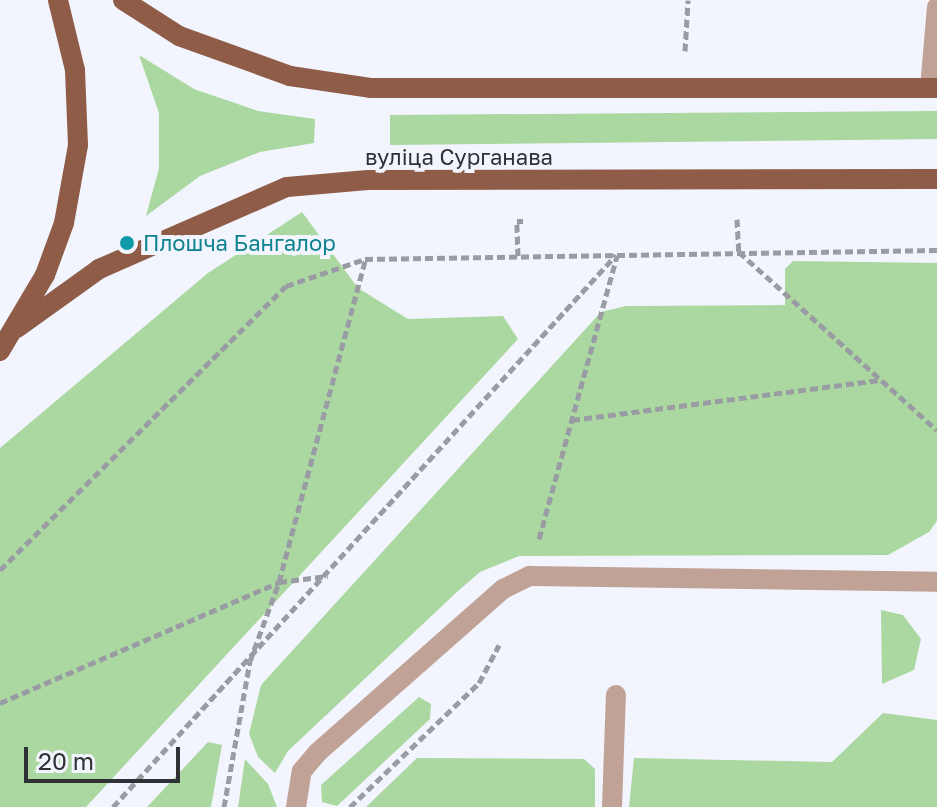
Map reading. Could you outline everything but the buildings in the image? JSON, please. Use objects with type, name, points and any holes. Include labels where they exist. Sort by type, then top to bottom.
[{"type":"main road","points":[[0,351],[17,328],[45,275],[64,223],[78,145],[75,70],[58,0]]},
{"type":"main road","points":[[123,0],[179,36],[290,76],[370,88],[934,88]]},
{"type":"main road","name":"вуліца Сурганава","points":[[17,328],[99,269],[287,187],[368,180],[937,179]]},
{"type":"lane","points":[[934,88],[937,7]]},
{"type":"lane","points":[[296,807],[302,771],[317,753],[503,589],[530,576],[937,582]]},
{"type":"lane","points":[[612,807],[616,695]]},
{"type":"path","points":[[683,88],[688,0]]},
{"type":"path","points":[[725,219],[740,219],[739,252],[937,430]]},
{"type":"path","points":[[518,256],[517,221],[533,221]]},
{"type":"path","points":[[0,570],[286,286],[365,259],[937,250]]},
{"type":"path","points":[[113,807],[328,576],[617,255]]},
{"type":"path","points":[[224,807],[250,661],[279,582],[365,259]]},
{"type":"path","points":[[572,420],[881,380]]},
{"type":"path","points":[[0,703],[279,582],[328,576]]},
{"type":"green space","points":[[139,55],[194,89],[258,111],[315,119],[314,143],[260,152],[200,176],[146,216],[159,168],[159,113]]},
{"type":"green space","points":[[937,111],[937,139],[390,145],[390,115]]},
{"type":"green space","points":[[302,212],[358,288],[408,319],[503,316],[518,339],[86,807],[0,807],[0,448],[208,273]]},
{"type":"green space","points":[[793,261],[937,263],[937,521],[929,532],[888,555],[519,556],[480,572],[458,591],[288,751],[275,773],[258,757],[249,734],[261,685],[601,312],[626,306],[785,305],[785,269]]},
{"type":"green space","points":[[881,610],[903,615],[921,639],[914,670],[882,684]]},
{"type":"green space","points":[[419,697],[431,704],[430,719],[337,806],[322,802],[321,785]]},
{"type":"green space","points":[[883,713],[937,720],[937,807],[629,807],[634,758],[832,762]]},
{"type":"green space","points":[[208,742],[222,745],[211,807],[147,807]]},
{"type":"green space","points":[[417,758],[584,759],[595,769],[595,807],[366,807]]},
{"type":"green space","points":[[245,759],[268,784],[277,807],[238,807]]},
{"type":"place","name":"Плошча Бангалор","points":[[127,243]]}]
